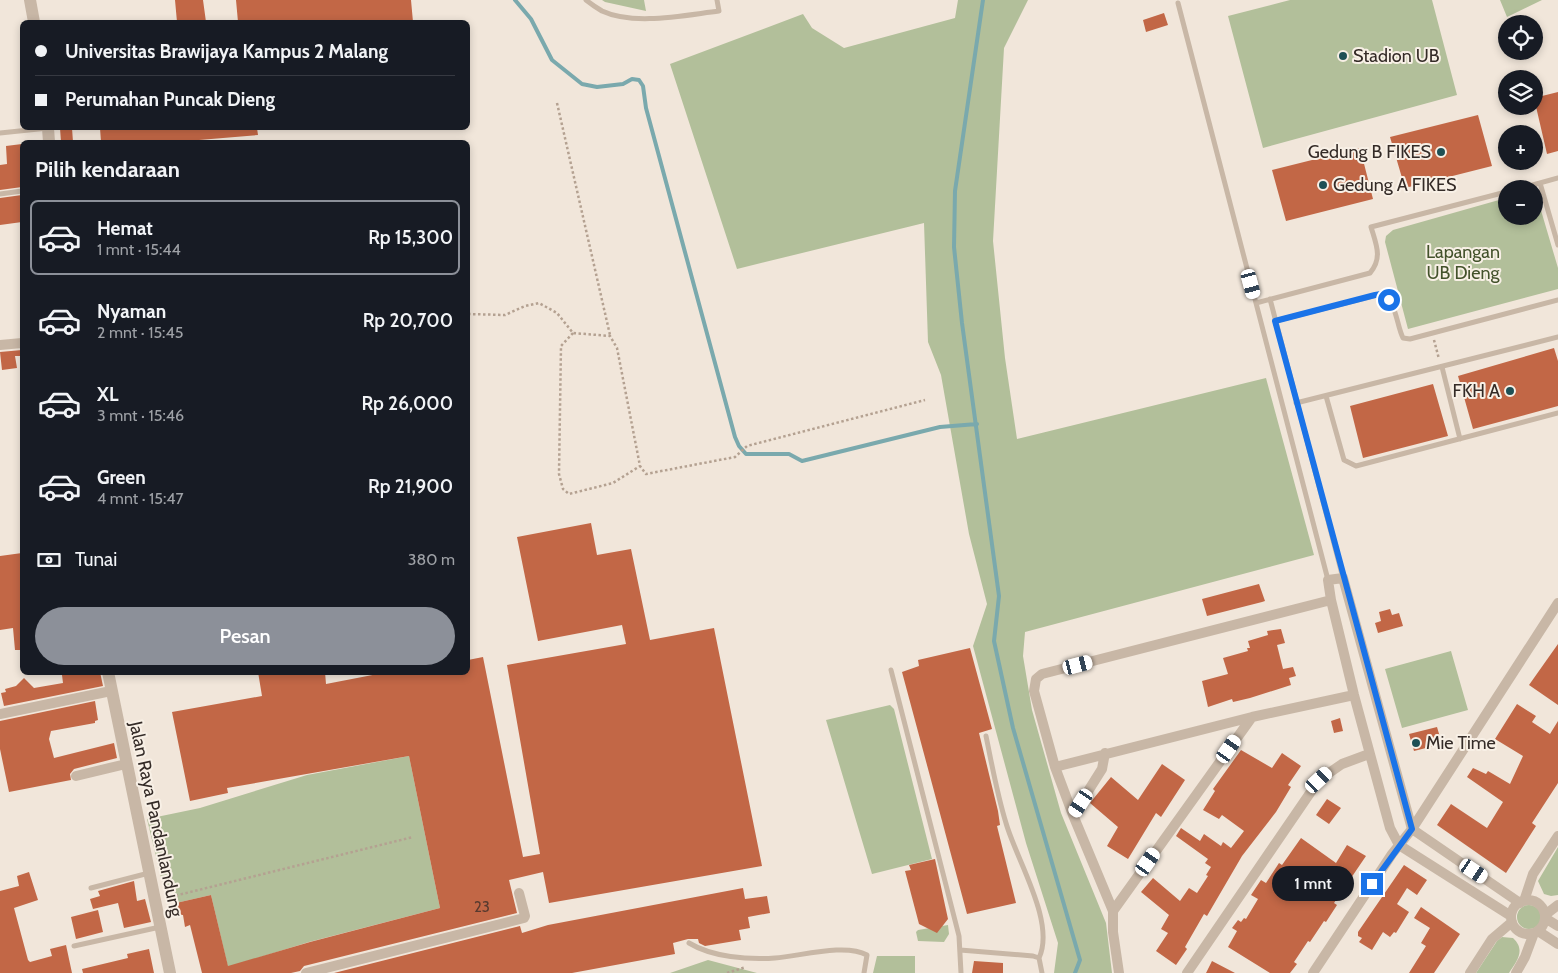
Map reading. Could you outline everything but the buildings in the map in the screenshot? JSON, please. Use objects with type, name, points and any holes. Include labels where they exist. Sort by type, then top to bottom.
[{"type":"street","points":[[30,0],[34,20]]},
{"type":"street","points":[[0,345],[20,343]]},
{"type":"street","points":[[1558,926],[1545,916],[1538,904],[1522,902],[1412,829],[1343,578],[1328,580],[1330,600],[1390,828],[1400,845],[1512,919],[1521,932],[1536,932],[1558,944]]},
{"type":"street","points":[[1119,973],[1113,911],[1055,767],[1033,686],[1036,679],[1042,674],[1330,600]]},
{"type":"street","points":[[1313,973],[1412,829],[1558,604]]},
{"type":"street","name":"Jalan Raya Pandanlandung","points":[[108,675],[170,973]]},
{"type":"street","points":[[0,714],[111,691]]},
{"type":"street","points":[[1055,767],[1252,717],[1354,695]]},
{"type":"street","points":[[1113,911],[1252,717]]},
{"type":"street","points":[[1073,815],[1102,769],[1105,753]]},
{"type":"street","points":[[1187,973],[1319,780],[1327,772],[1342,764],[1370,754]]},
{"type":"street","points":[[76,776],[126,764]]},
{"type":"street","points":[[1470,973],[1492,939],[1512,919],[1522,902],[1532,874],[1558,836]]},
{"type":"street","points":[[306,973],[524,918],[519,893]]},
{"type":"street","points":[[1516,973],[1545,916],[1558,905]]},
{"type":"lane","points":[[586,0],[603,12],[633,18],[658,19],[719,11],[717,0]]},
{"type":"lane","points":[[1178,3],[1328,580]]},
{"type":"lane","points":[[0,133],[29,130]]},
{"type":"lane","points":[[1543,182],[1558,178]]},
{"type":"lane","points":[[0,194],[20,191]]},
{"type":"lane","points":[[1543,193],[1558,245]]},
{"type":"lane","points":[[1256,303],[1370,273],[1375,268],[1379,256],[1372,227],[1498,194]]},
{"type":"lane","points":[[1275,321],[1375,295],[1386,297],[1392,306],[1403,338],[1410,339],[1558,300]]},
{"type":"lane","points":[[1270,299],[1343,578]]},
{"type":"lane","points":[[1296,403],[1558,337]]},
{"type":"lane","points":[[1442,367],[1460,439]]},
{"type":"lane","points":[[1326,396],[1344,460],[1356,466],[1558,414]]},
{"type":"lane","points":[[891,670],[959,936],[961,973]]},
{"type":"lane","points":[[986,736],[1006,825],[1040,915],[1043,946],[1039,958],[1042,973]]},
{"type":"lane","points":[[91,888],[149,873]]},
{"type":"lane","points":[[74,946],[161,927]]},
{"type":"lane","points":[[689,943],[699,950],[748,958],[774,958],[854,951],[867,955],[864,973]]},
{"type":"lane","points":[[960,950],[1039,958]]},
{"type":"path","points":[[558,103],[610,336],[616,348],[640,466],[646,474],[735,458],[747,446],[925,400]]},
{"type":"path","points":[[470,314],[505,315],[525,306],[538,303],[557,313],[573,333],[610,336]]},
{"type":"path","points":[[573,333],[562,346],[560,474],[563,489],[569,494],[613,483],[640,466]]},
{"type":"path","points":[[1432,334],[1442,367]]},
{"type":"path","points":[[155,900],[261,876],[413,836]]},
{"type":"green space","points":[[602,0],[644,0],[646,11],[605,2]]},
{"type":"green space","points":[[958,0],[1028,0],[1004,48],[993,241],[1005,358],[1017,439],[1266,378],[1314,555],[1025,632],[1023,656],[1032,710],[1061,813],[1106,923],[1112,973],[1054,973],[1058,943],[1026,843],[973,646],[987,604],[969,534],[941,375],[928,342],[924,223],[737,269],[670,64],[803,14],[812,28],[844,48],[955,18]]},
{"type":"green space","name":"Stadion UB","points":[[1290,0],[1432,0],[1457,95],[1263,148],[1228,16]]},
{"type":"green space","points":[[1500,0],[1542,0],[1511,15],[1506,15]]},
{"type":"green space","name":"Lapangan UB Dieng","points":[[1498,200],[1498,225],[1543,225],[1543,217],[1558,268],[1558,289],[1408,329],[1385,242],[1386,236],[1393,230]]},
{"type":"green space","points":[[1451,651],[1468,710],[1402,728],[1385,669]]},
{"type":"green space","points":[[890,705],[894,709],[932,859],[872,874],[826,720]]},
{"type":"green space","points":[[409,756],[440,908],[309,942],[228,967],[211,895],[176,903],[173,889],[164,890],[147,819],[200,808],[307,775]]},
{"type":"green space","points":[[1558,847],[1558,895],[1551,896],[1544,894],[1538,881]]},
{"type":"green space","points":[[1529,905],[1534,906],[1540,912],[1540,922],[1534,928],[1529,929],[1524,928],[1518,922],[1517,917],[1518,912],[1524,906]]},
{"type":"green space","points":[[948,925],[949,934],[944,942],[918,941],[916,932],[918,930]]},
{"type":"green space","points":[[1502,937],[1513,938],[1517,942],[1520,951],[1509,973],[1476,973],[1497,941]]},
{"type":"green space","points":[[877,956],[915,956],[915,973],[873,973]]},
{"type":"green space","points":[[708,960],[757,973],[670,973]]},
{"type":"waterway","points":[[515,0],[531,19],[552,60],[582,84],[597,87],[623,84],[632,79],[639,80],[643,86],[646,108],[735,437],[739,446],[746,454],[789,454],[802,461],[940,427],[977,424]]},
{"type":"waterway","points":[[983,0],[955,191],[954,247],[962,323],[999,596],[994,641],[1013,728],[1080,960],[1075,973]]},
{"type":"place","name":"Stadion UB","points":[[1343,56]]},
{"type":"place","name":"Gedung B FIKES","points":[[1441,152]]},
{"type":"place","name":"Gedung A FIKES","points":[[1323,185]]},
{"type":"place","name":"FKH A","points":[[1510,391]]},
{"type":"place","name":"Mie Time","points":[[1416,743]]},
{"type":"route","points":[[1372,884],[1412,829],[1345,587],[1275,321],[1375,295],[1381,294],[1389,300]]}]
